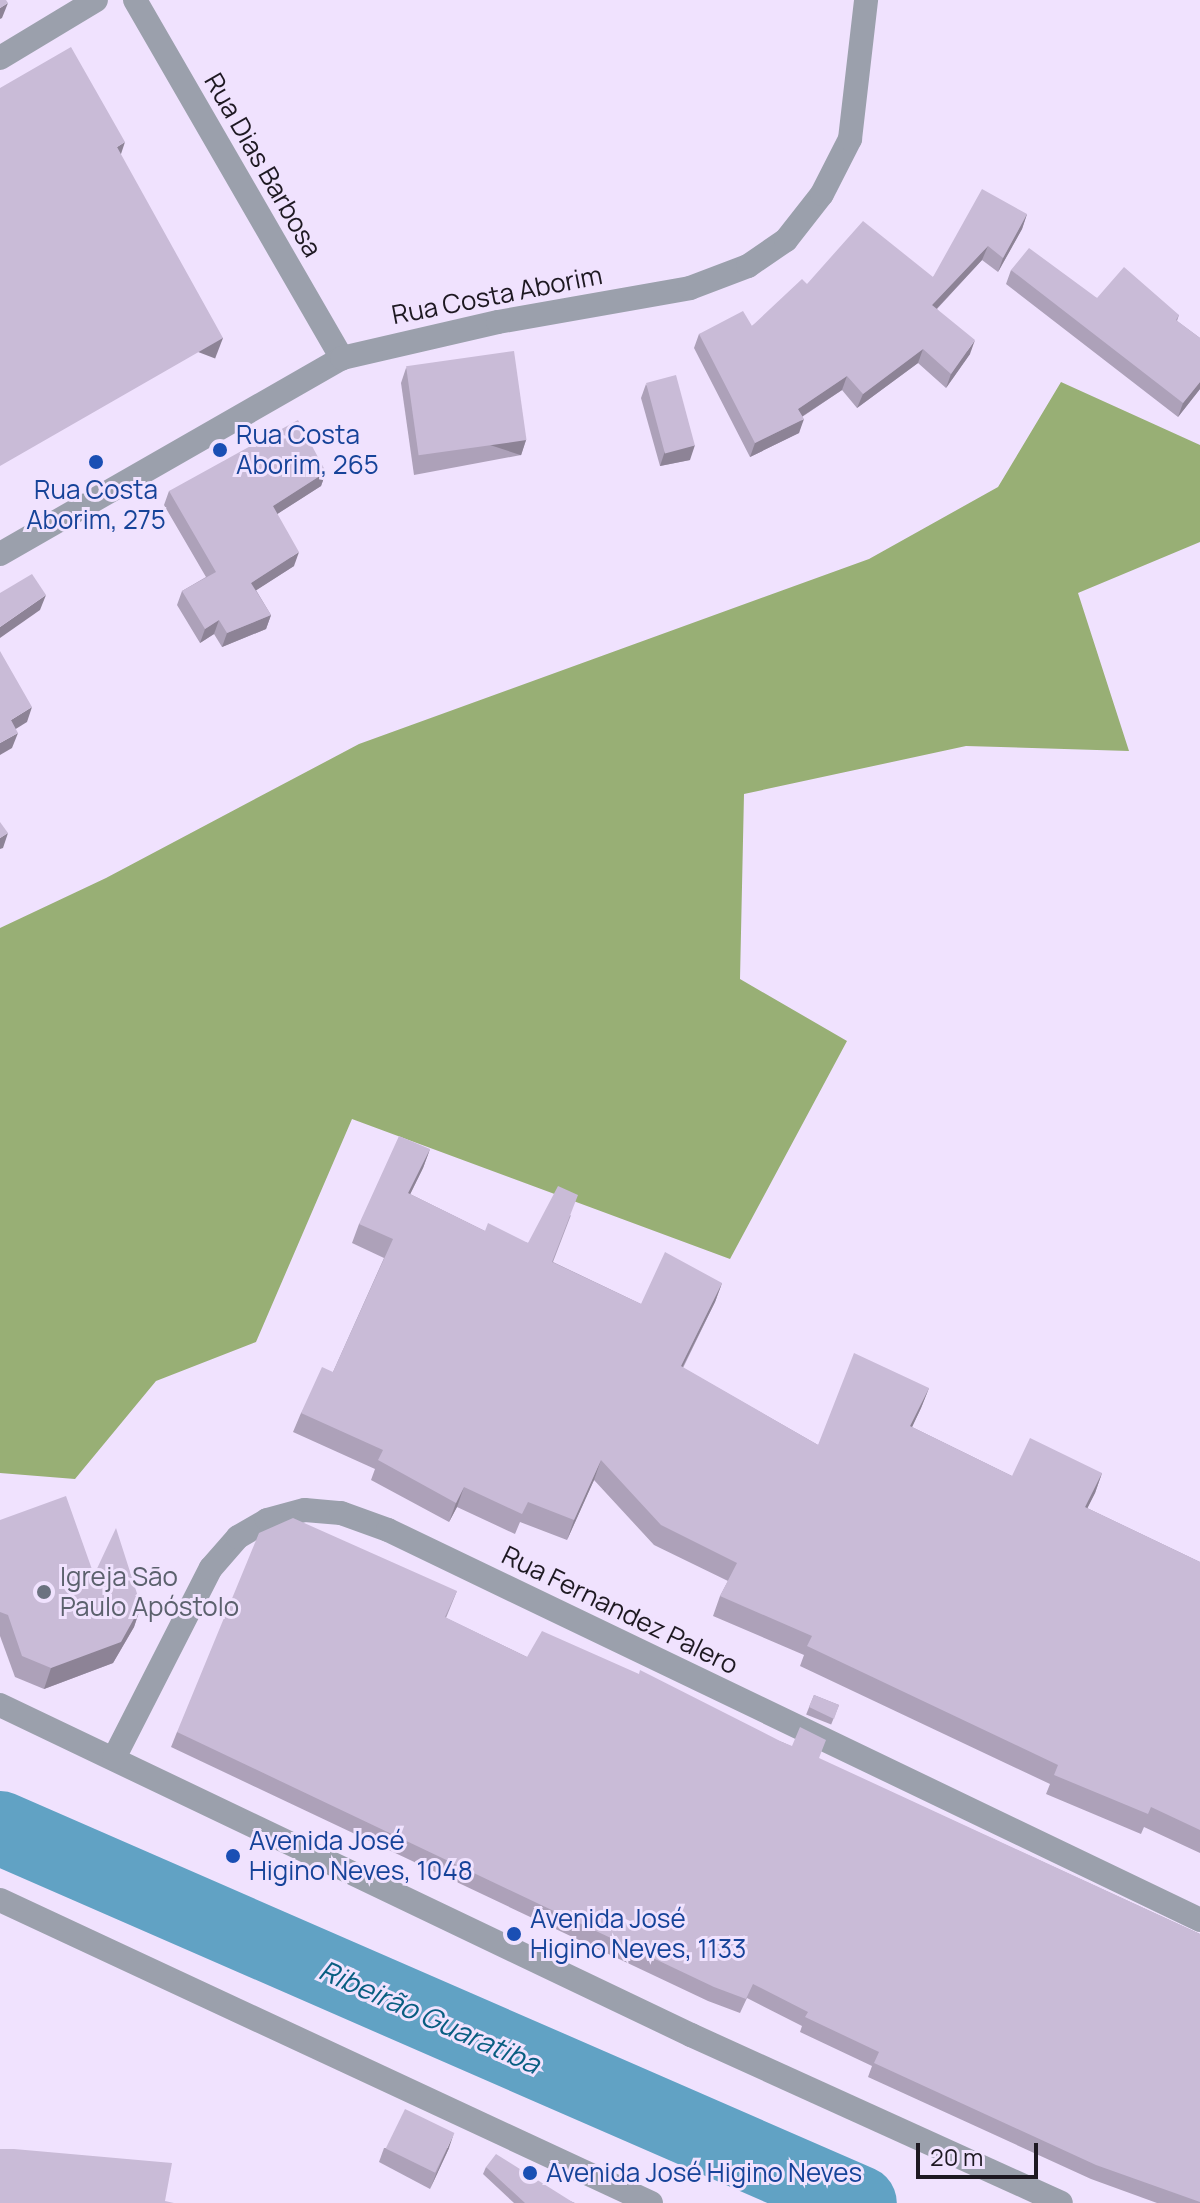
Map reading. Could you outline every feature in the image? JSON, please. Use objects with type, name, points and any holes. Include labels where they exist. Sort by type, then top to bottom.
[{"type":"street","points":[[0,58],[96,0]]},
{"type":"street","name":"Rua Dias Barbosa","points":[[135,0],[342,358]]},
{"type":"street","name":"Rua Costa Aborim","points":[[0,554],[342,358],[498,322],[690,288],[748,266],[786,240],[822,194],[850,139],[866,0]]},
{"type":"street","name":"Rua Fernandez Palero","points":[[114,1758],[211,1568],[238,1537],[267,1520],[305,1510],[341,1513],[388,1530],[1200,1920]]},
{"type":"street","points":[[0,1705],[691,2035],[1061,2203]]},
{"type":"street","points":[[0,1900],[620,2194],[651,2203]]},
{"type":"green space","points":[[1061,382],[1200,445],[1200,542],[1078,593],[1129,751],[966,746],[744,794],[740,979],[847,1041],[730,1259],[352,1119],[256,1342],[156,1381],[75,1479],[0,1473],[0,928],[106,878],[359,744],[869,559],[998,487]]},
{"type":"building","points":[[0,0],[6,0],[8,3],[0,8]]},
{"type":"building","points":[[71,47],[125,142],[117,147],[223,338],[0,466],[0,88]]},
{"type":"building","points":[[982,189],[1027,214],[1003,258],[988,246],[932,305],[975,340],[951,374],[923,349],[863,394],[847,376],[798,409],[804,419],[755,443],[699,334],[743,311],[752,326],[802,279],[807,284],[863,221],[933,277]]},
{"type":"building","points":[[1029,248],[1097,298],[1124,267],[1179,315],[1176,320],[1200,338],[1200,382],[1183,403],[1011,270]]},
{"type":"building","points":[[514,351],[527,440],[419,455],[406,366]]},
{"type":"building","points":[[676,375],[695,446],[665,454],[646,383]]},
{"type":"building","points":[[298,420],[326,472],[273,506],[299,552],[251,583],[271,615],[227,633],[219,620],[205,629],[182,591],[216,572],[169,491]]},
{"type":"building","points":[[32,574],[46,595],[0,627],[0,593]]},
{"type":"building","points":[[0,651],[32,707],[11,720],[18,733],[0,743]]},
{"type":"building","points":[[0,822],[8,833],[0,838]]},
{"type":"building","points":[[399,1136],[430,1149],[408,1193],[485,1231],[488,1223],[528,1243],[558,1186],[578,1195],[552,1262],[641,1304],[665,1252],[722,1283],[681,1366],[818,1445],[854,1353],[929,1388],[910,1426],[1012,1476],[1030,1438],[1102,1473],[1085,1507],[1200,1562],[1200,1830],[1151,1807],[1148,1814],[1054,1775],[1058,1765],[807,1646],[812,1636],[720,1596],[737,1563],[661,1525],[601,1460],[574,1520],[528,1502],[522,1514],[464,1487],[456,1503],[378,1460],[383,1450],[301,1413],[322,1367],[333,1372],[393,1239],[359,1224]]},
{"type":"building","points":[[66,1496],[94,1575],[116,1528],[141,1606],[121,1642],[51,1668],[22,1656],[8,1615],[0,1612],[0,1520]]},
{"type":"building","points":[[293,1518],[457,1591],[445,1617],[527,1657],[542,1631],[639,1674],[640,1670],[792,1746],[800,1727],[826,1740],[819,1758],[1200,1934],[1200,2202],[1096,2165],[874,2063],[879,2052],[805,2017],[808,2012],[753,1984],[746,1999],[714,1987],[177,1732],[259,1533]]},
{"type":"building","points":[[814,1695],[839,1705],[834,1719],[809,1707]]},
{"type":"building","points":[[405,2109],[454,2133],[435,2173],[386,2149]]},
{"type":"building","points":[[0,2149],[172,2163],[165,2201],[174,2203],[0,2203]]},
{"type":"building","points":[[496,2154],[574,2203],[525,2203],[486,2167]]},
{"type":"waterway","name":"Ribeirão Guaratiba","points":[[0,1828],[860,2203]]},
{"type":"place","name":"Rua Costa Aborim, 265","points":[[220,450]]},
{"type":"place","name":"Rua Costa Aborim, 275","points":[[96,462]]},
{"type":"place","name":"Igreja São Paulo Apóstolo","points":[[44,1592]]},
{"type":"place","name":"Avenida José Higino Neves, 1048","points":[[233,1856]]},
{"type":"place","name":"Avenida José Higino Neves, 1133","points":[[514,1934]]},
{"type":"place","name":"Avenida José Higino Neves","points":[[530,2173]]}]
